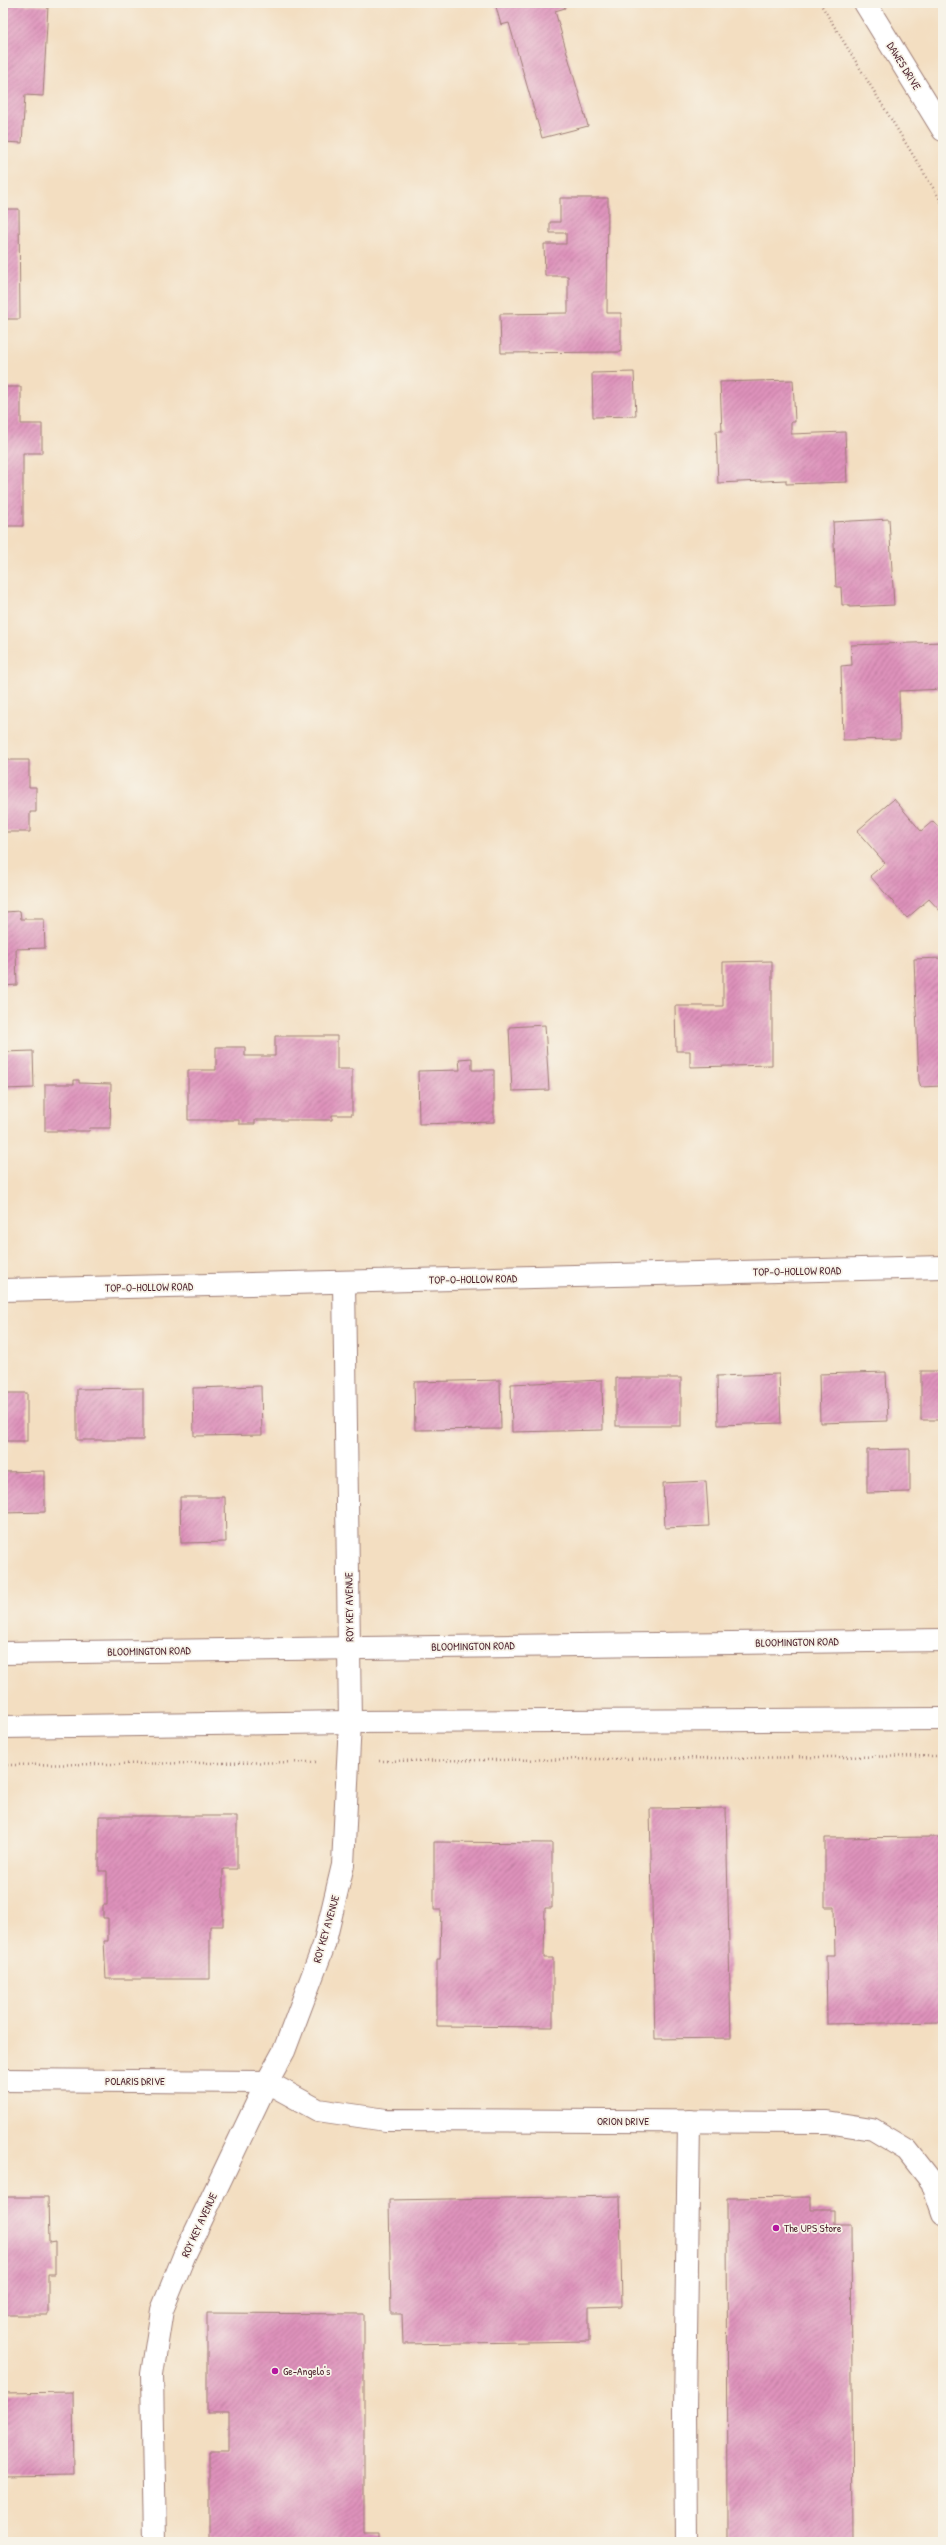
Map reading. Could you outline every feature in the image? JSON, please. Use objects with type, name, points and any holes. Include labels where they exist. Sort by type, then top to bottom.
[{"type":"street","name":"DAWES DRIVE","points":[[865,3],[943,130]]},
{"type":"street","name":"TOP-O-HOLLOW ROAD","points":[[3,1290],[943,1267]]},
{"type":"street","name":"ROY KEY AVENUE","points":[[155,2542],[152,2374],[162,2310],[184,2256],[266,2082],[284,2051],[324,1946],[343,1866],[350,1722],[344,1282]]},
{"type":"street","name":"BLOOMINGTON ROAD","points":[[3,1653],[943,1640]]},
{"type":"street","points":[[3,1726],[350,1722],[943,1719]]},
{"type":"street","name":"POLARIS DRIVE","points":[[3,2080],[266,2082]]},
{"type":"street","name":"ORION DRIVE","points":[[266,2082],[318,2110],[386,2120],[827,2122],[872,2129],[907,2150],[932,2182],[943,2214]]},
{"type":"street","points":[[686,2542],[685,2411],[689,2121]]},
{"type":"path","points":[[820,3],[943,204]]},
{"type":"path","points":[[3,1765],[943,1756]]},
{"type":"building","points":[[3,3],[48,6],[43,96],[25,95],[22,143],[3,142]]},
{"type":"building","points":[[495,3],[563,3],[565,8],[555,11],[588,126],[542,138],[509,23],[501,25]]},
{"type":"building","points":[[560,198],[608,198],[607,313],[621,313],[621,352],[501,353],[500,314],[568,313],[568,276],[545,276],[544,244],[566,244],[566,233],[550,233],[550,222],[560,222]]},
{"type":"building","points":[[3,209],[19,209],[20,319],[3,319]]},
{"type":"building","points":[[634,372],[636,416],[593,417],[592,373]]},
{"type":"building","points":[[793,380],[795,422],[791,422],[791,434],[845,432],[847,482],[786,484],[786,480],[718,483],[716,431],[722,431],[720,382]]},
{"type":"building","points":[[3,387],[21,387],[21,424],[42,424],[42,453],[23,453],[23,526],[3,526]]},
{"type":"building","points":[[889,519],[894,605],[849,607],[849,605],[842,605],[841,587],[836,587],[833,522]]},
{"type":"building","points":[[943,642],[943,689],[899,691],[900,739],[843,740],[841,666],[852,665],[851,645]]},
{"type":"building","points":[[3,760],[29,760],[29,787],[36,787],[36,812],[30,812],[30,832],[3,832]]},
{"type":"building","points":[[894,799],[921,831],[933,821],[943,832],[943,914],[929,899],[907,918],[870,876],[885,863],[857,831]]},
{"type":"building","points":[[3,901],[5,912],[20,911],[21,919],[44,919],[45,948],[16,949],[17,985],[3,986]]},
{"type":"building","points":[[943,958],[943,1107],[941,1107],[941,1086],[921,1087],[919,1081],[914,959]]},
{"type":"building","points":[[772,961],[772,1065],[690,1067],[690,1051],[676,1051],[675,1006],[723,1006],[723,962]]},
{"type":"building","points":[[545,1025],[549,1090],[512,1091],[509,1027]]},
{"type":"building","points":[[275,1036],[337,1036],[337,1069],[352,1069],[352,1115],[332,1115],[332,1120],[255,1120],[255,1124],[239,1124],[239,1120],[188,1120],[188,1070],[216,1070],[216,1047],[245,1047],[245,1056],[275,1056]]},
{"type":"building","points":[[33,1051],[34,1088],[3,1089],[3,1052]]},
{"type":"building","points":[[472,1058],[472,1070],[494,1070],[494,1122],[419,1124],[418,1071],[460,1070],[459,1059]]},
{"type":"building","points":[[74,1080],[79,1080],[79,1083],[111,1084],[110,1128],[90,1128],[89,1131],[45,1131],[45,1084],[74,1084]]},
{"type":"building","points":[[921,1371],[943,1371],[943,1420],[921,1420]]},
{"type":"building","points":[[886,1372],[888,1421],[820,1423],[819,1374]]},
{"type":"building","points":[[779,1374],[781,1423],[718,1425],[717,1376]]},
{"type":"building","points":[[616,1378],[681,1378],[681,1426],[616,1426]]},
{"type":"building","points":[[500,1380],[501,1429],[415,1430],[414,1382]]},
{"type":"building","points":[[602,1380],[603,1430],[512,1432],[511,1384]]},
{"type":"building","points":[[261,1386],[262,1435],[194,1436],[193,1388]]},
{"type":"building","points":[[143,1388],[143,1440],[77,1440],[77,1389]]},
{"type":"building","points":[[3,1393],[27,1393],[27,1441],[3,1441]]},
{"type":"building","points":[[910,1449],[910,1492],[867,1493],[867,1450]]},
{"type":"building","points":[[45,1471],[45,1512],[3,1513],[3,1472]]},
{"type":"building","points":[[706,1481],[709,1526],[665,1528],[663,1483]]},
{"type":"building","points":[[180,1497],[225,1497],[226,1542],[181,1543]]},
{"type":"building","points":[[726,1808],[731,2038],[655,2039],[650,1809]]},
{"type":"building","points":[[99,1816],[237,1816],[237,1869],[223,1869],[223,1926],[210,1926],[210,1979],[106,1979],[104,1941],[108,1941],[108,1918],[103,1918],[103,1905],[107,1905],[107,1871],[99,1871]]},
{"type":"building","points":[[941,1837],[941,1905],[939,1905],[942,2022],[827,2024],[826,1955],[835,1955],[834,1907],[825,1907],[825,1838]]},
{"type":"building","points":[[434,1842],[552,1843],[552,1908],[545,1908],[544,1958],[553,1958],[553,2027],[437,2026],[437,1959],[440,1959],[441,1910],[434,1910]]},
{"type":"building","points":[[620,2196],[622,2306],[589,2307],[589,2341],[403,2344],[402,2314],[391,2314],[389,2200]]},
{"type":"building","points":[[3,2197],[48,2197],[49,2243],[55,2242],[55,2274],[48,2274],[48,2315],[3,2315]]},
{"type":"building","points":[[811,2197],[811,2210],[834,2210],[834,2224],[851,2224],[853,2542],[728,2542],[727,2198]]},
{"type":"building","points":[[207,2313],[364,2314],[364,2533],[379,2533],[379,2542],[209,2542],[209,2451],[229,2451],[229,2413],[207,2413]]},
{"type":"building","points":[[73,2392],[74,2475],[3,2476],[3,2393]]},
{"type":"place","name":"The UPS Store","points":[[776,2228]]},
{"type":"place","name":"Ge-Angelo's","points":[[275,2371]]}]
